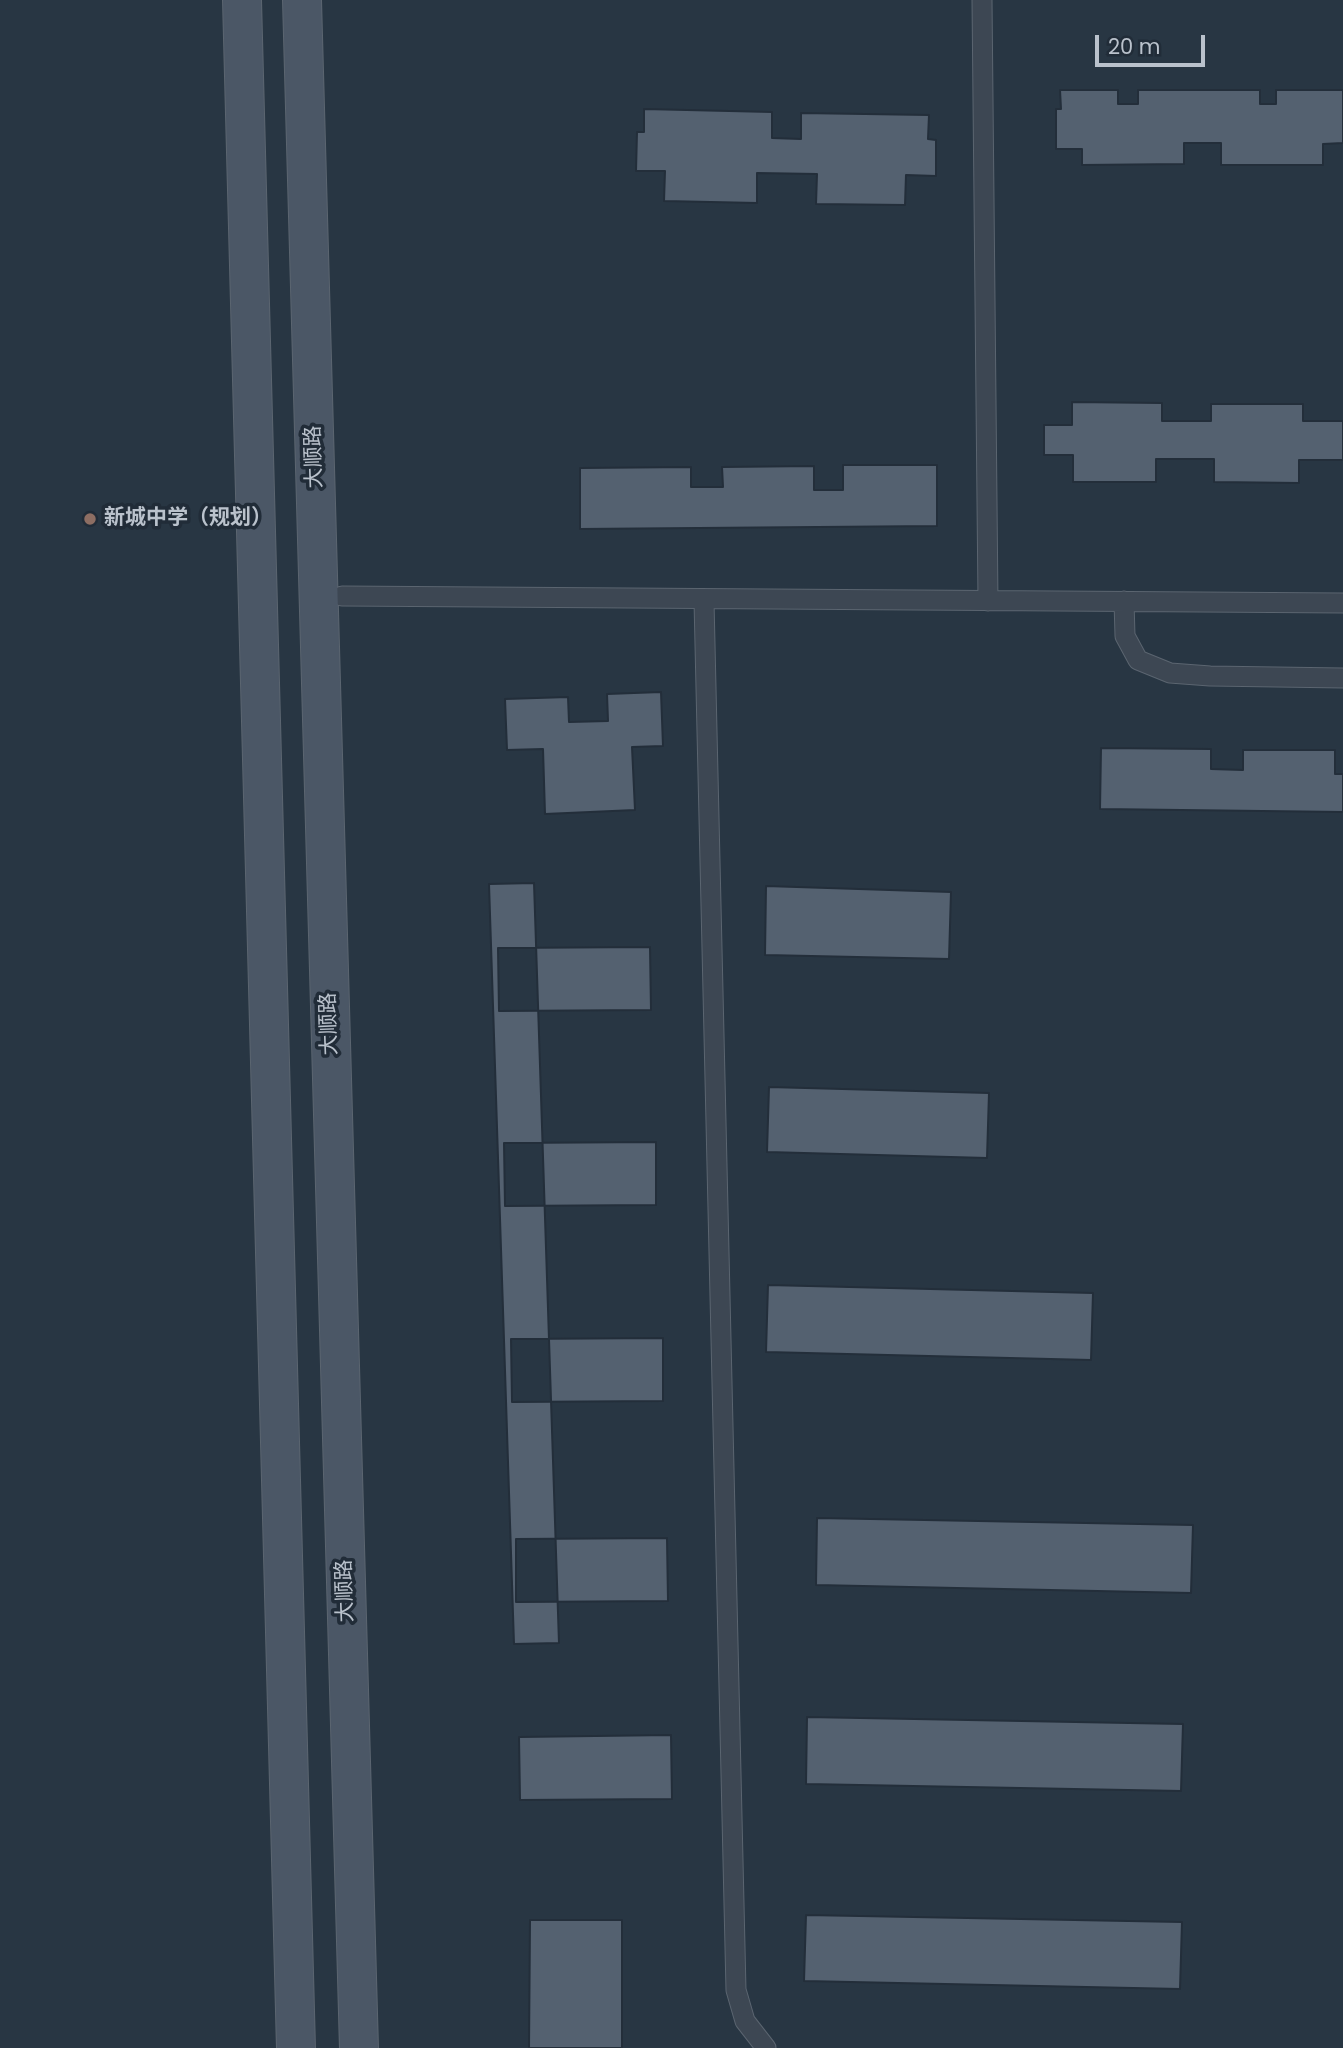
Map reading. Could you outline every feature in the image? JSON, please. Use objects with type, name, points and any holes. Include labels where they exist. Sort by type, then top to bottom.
[{"type":"street","points":[[242,0],[296,2048]]},
{"type":"street","name":"大顺路","points":[[302,0],[359,2048]]},
{"type":"lane","points":[[982,0],[988,601]]},
{"type":"lane","points":[[342,596],[1343,603]]},
{"type":"lane","points":[[704,601],[736,1990],[745,2021],[766,2048]]},
{"type":"lane","points":[[1124,601],[1125,636],[1138,660],[1170,673],[1343,678]]},
{"type":"building","points":[[1060,90],[1118,90],[1118,104],[1138,104],[1138,90],[1260,90],[1260,104],[1276,104],[1276,90],[1343,90],[1343,143],[1323,144],[1323,165],[1221,165],[1221,143],[1184,143],[1184,164],[1082,165],[1082,149],[1056,149],[1056,109],[1061,109]]},
{"type":"building","points":[[644,109],[772,112],[772,138],[801,139],[801,113],[929,115],[928,139],[936,140],[936,176],[906,175],[905,205],[816,204],[817,174],[757,173],[757,203],[664,201],[665,171],[636,171],[637,132],[644,132]]},
{"type":"building","points":[[1072,402],[1162,403],[1162,421],[1211,421],[1211,404],[1303,404],[1303,421],[1343,421],[1343,460],[1299,460],[1299,483],[1214,482],[1214,459],[1156,459],[1156,482],[1073,482],[1073,455],[1044,455],[1044,425],[1072,425]]},
{"type":"building","points":[[843,465],[937,465],[937,526],[580,529],[580,468],[691,467],[691,487],[723,487],[722,467],[814,466],[814,490],[843,490]]},
{"type":"building","points":[[661,692],[663,746],[632,747],[635,810],[545,814],[543,749],[507,750],[505,699],[568,697],[569,722],[608,721],[607,694]]},
{"type":"building","points":[[1101,748],[1211,749],[1211,769],[1243,770],[1243,750],[1335,750],[1335,774],[1343,774],[1343,812],[1100,809]]},
{"type":"building","points":[[534,883],[559,1643],[514,1644],[489,884]]},
{"type":"building","points":[[766,886],[951,892],[949,959],[765,955]]},
{"type":"building","points":[[650,947],[651,1010],[499,1011],[498,948]]},
{"type":"building","points":[[769,1087],[989,1093],[987,1158],[767,1152]]},
{"type":"building","points":[[656,1142],[656,1205],[505,1206],[504,1143]]},
{"type":"building","points":[[768,1285],[1093,1293],[1091,1360],[766,1352]]},
{"type":"building","points":[[663,1338],[663,1401],[512,1402],[511,1339]]},
{"type":"building","points":[[817,1518],[1193,1525],[1191,1593],[816,1585]]},
{"type":"building","points":[[667,1538],[668,1601],[516,1602],[516,1539]]},
{"type":"building","points":[[807,1717],[1183,1724],[1181,1791],[806,1784]]},
{"type":"building","points":[[671,1735],[672,1799],[520,1800],[519,1737]]},
{"type":"building","points":[[806,1915],[1182,1922],[1180,1989],[804,1981]]},
{"type":"building","points":[[530,1920],[622,1920],[622,2048],[529,2048]]},
{"type":"place","name":"新城中学（规划）","points":[[90,519]]}]
